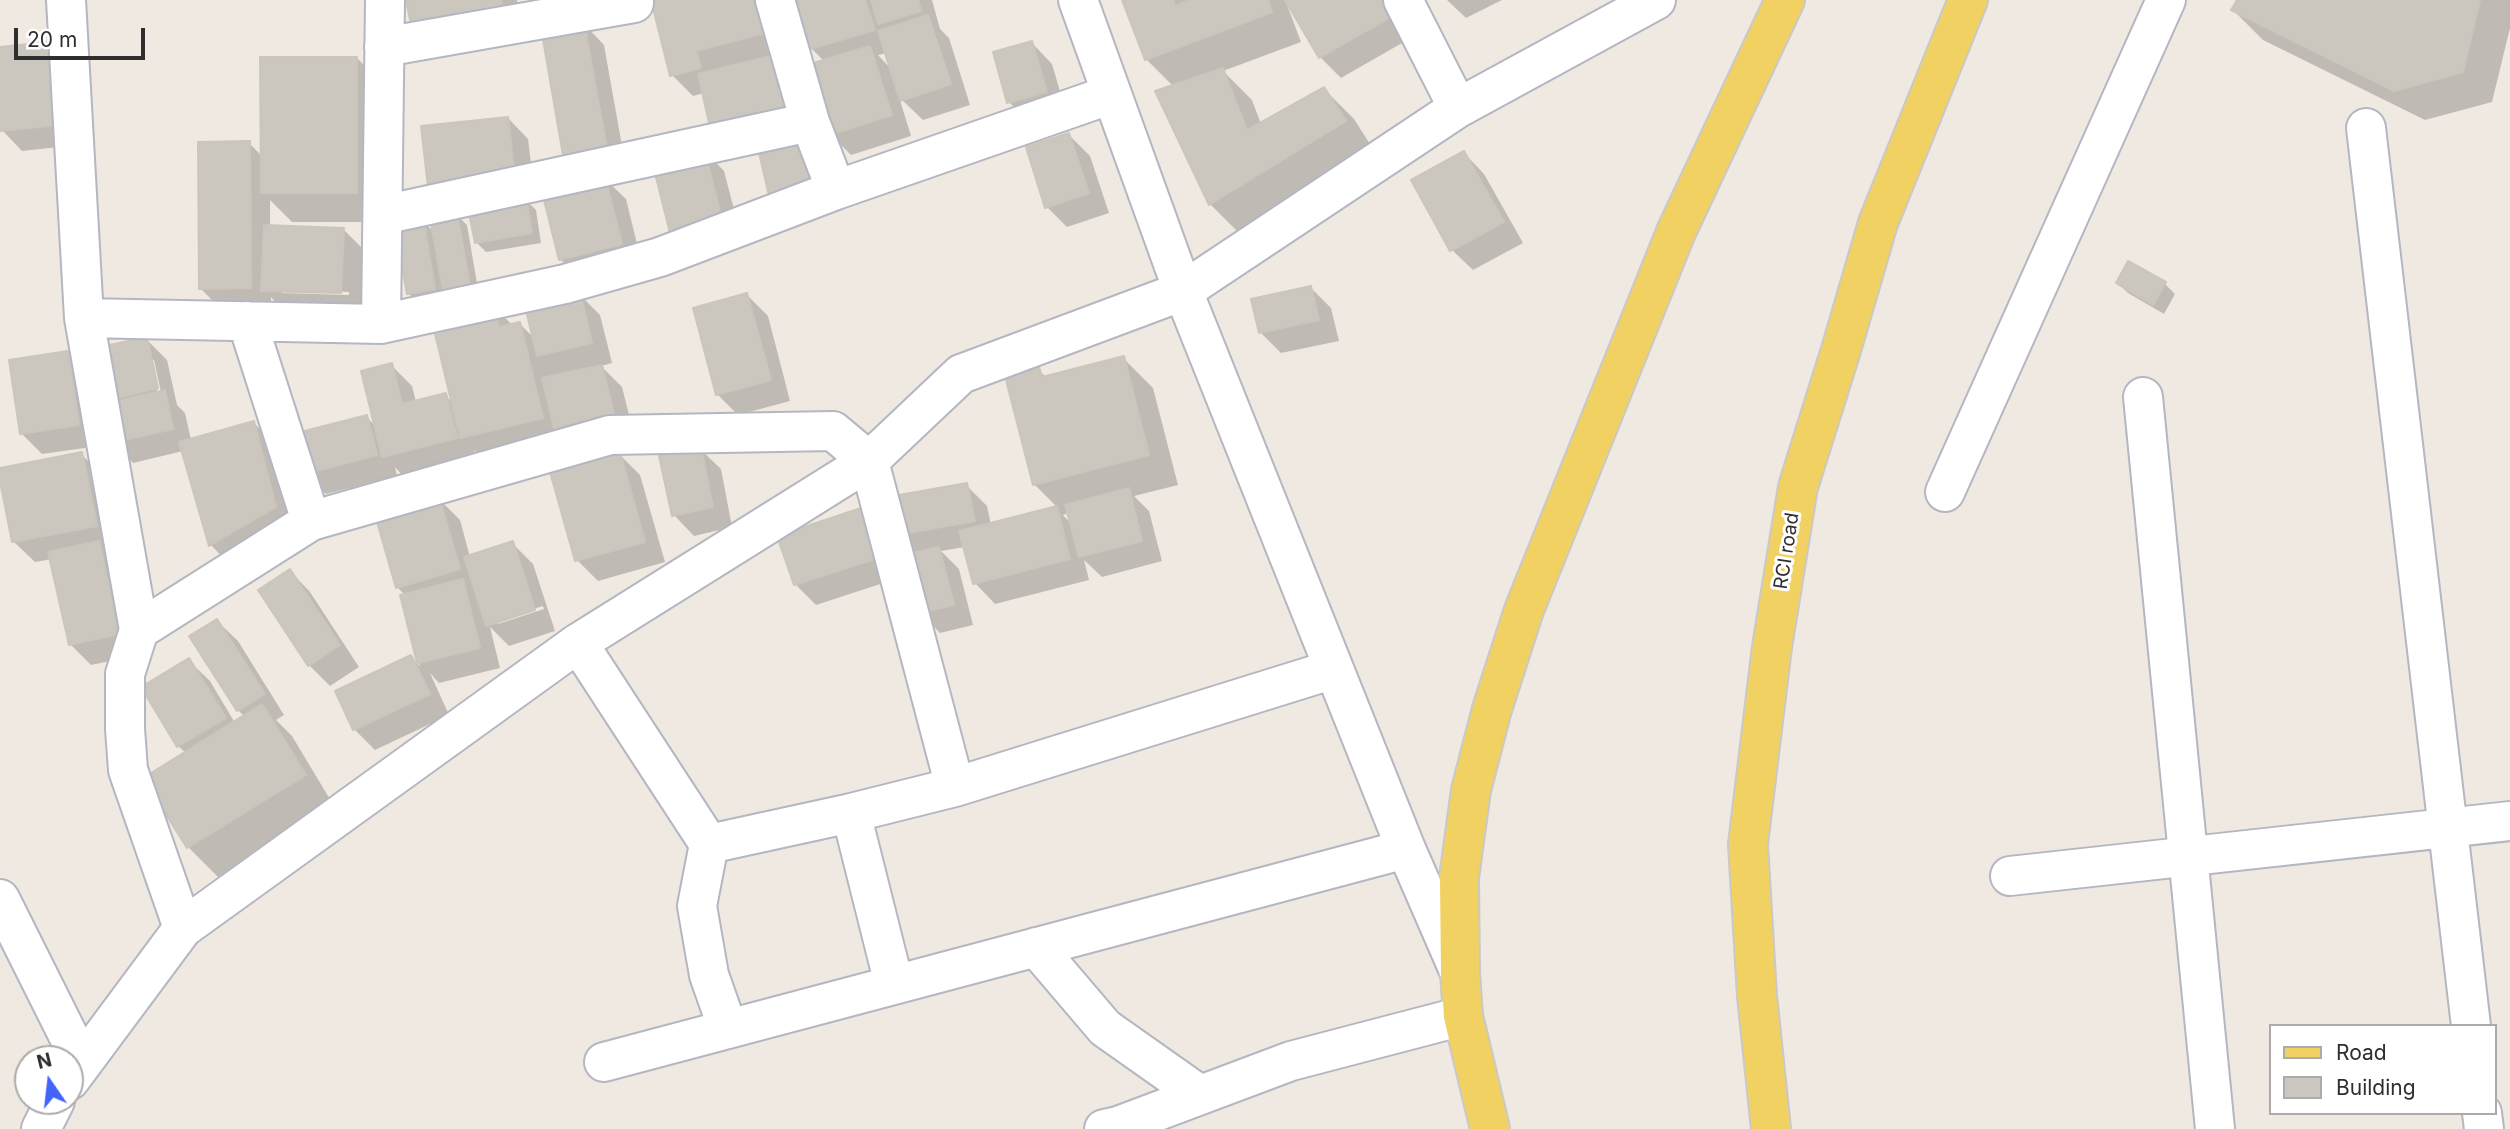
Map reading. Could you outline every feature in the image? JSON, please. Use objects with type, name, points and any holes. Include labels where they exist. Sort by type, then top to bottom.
[{"type":"main road","points":[[1490,1129],[1463,1016],[1459,878],[1471,790],[1492,709],[1524,610],[1676,232],[1785,0]]},
{"type":"main road","name":"RCI road","points":[[1771,1129],[1757,996],[1748,844],[1772,647],[1798,487],[1878,223],[1968,0]]},
{"type":"street","points":[[66,0],[85,318],[139,630],[125,674],[128,770],[183,928]]},
{"type":"street","points":[[381,324],[384,0]]},
{"type":"street","points":[[775,0],[810,122],[836,190]]},
{"type":"street","points":[[1078,0],[1183,291],[1406,849],[1460,973]]},
{"type":"street","points":[[1403,0],[1458,108]]},
{"type":"street","points":[[1945,492],[2166,0]]},
{"type":"street","points":[[84,1060],[183,928],[578,643],[869,461],[961,374],[1183,291],[1458,108],[1653,1]]},
{"type":"street","points":[[384,47],[634,3]]},
{"type":"street","points":[[85,318],[381,324],[565,284],[660,257],[836,190],[1112,94]]},
{"type":"street","points":[[383,215],[810,122]]},
{"type":"street","points":[[2366,128],[2471,1024]]},
{"type":"street","points":[[247,321],[311,521]]},
{"type":"street","points":[[2143,397],[2214,1129]]},
{"type":"street","points":[[139,630],[311,521],[610,435],[833,431],[869,461],[955,787]]},
{"type":"street","points":[[578,643],[709,844],[696,906],[709,975],[728,1028]]},
{"type":"street","points":[[709,844],[955,787],[1334,668]]},
{"type":"street","points":[[850,813],[894,984]]},
{"type":"street","points":[[2010,876],[2510,821]]},
{"type":"street","points":[[604,1062],[1406,849]]},
{"type":"street","points":[[0,899],[18,961],[62,1045]]},
{"type":"street","points":[[1036,947],[1105,1028],[1200,1095]]},
{"type":"street","points":[[1104,1129],[1164,1119],[1200,1095],[1291,1061],[1463,1016]]},
{"type":"building","points":[[406,0],[501,0],[503,11],[412,30]]},
{"type":"building","points":[[651,0],[757,0],[765,33],[696,51],[701,68],[670,76]]},
{"type":"building","points":[[795,0],[865,0],[875,30],[810,49]]},
{"type":"building","points":[[871,0],[918,0],[921,11],[878,24]]},
{"type":"building","points":[[1122,0],[1173,0],[1175,6],[1190,0],[1268,0],[1272,12],[1145,60]]},
{"type":"building","points":[[1285,0],[1388,0],[1396,14],[1319,58]]},
{"type":"building","points":[[2237,0],[2480,0],[2463,72],[2394,91],[2231,10]]},
{"type":"building","points":[[928,15],[951,84],[900,101],[878,31]]},
{"type":"building","points":[[584,23],[608,154],[564,161],[541,28]]},
{"type":"building","points":[[1032,41],[1047,92],[1007,103],[993,52]]},
{"type":"building","points":[[48,42],[57,125],[0,131],[0,47]]},
{"type":"building","points":[[870,46],[892,115],[829,135],[807,65]]},
{"type":"building","points":[[779,54],[794,117],[712,136],[698,74]]},
{"type":"building","points":[[260,57],[357,57],[357,193],[261,193]]},
{"type":"building","points":[[1223,68],[1247,130],[1324,87],[1346,121],[1209,205],[1155,91]]},
{"type":"building","points":[[508,117],[515,178],[428,187],[421,126]]},
{"type":"building","points":[[805,133],[817,184],[769,196],[757,144]]},
{"type":"building","points":[[1069,133],[1089,193],[1045,208],[1026,147]]},
{"type":"building","points":[[250,141],[251,288],[199,289],[198,142]]},
{"type":"building","points":[[704,148],[722,220],[670,233],[652,161]]},
{"type":"building","points":[[1464,151],[1504,222],[1450,251],[1411,180]]},
{"type":"building","points":[[605,177],[622,244],[559,260],[542,192]]},
{"type":"building","points":[[526,198],[532,233],[475,243],[468,208]]},
{"type":"building","points":[[457,213],[470,286],[443,290],[430,217]]},
{"type":"building","points":[[423,218],[435,289],[407,294],[394,223]]},
{"type":"building","points":[[264,225],[344,228],[341,293],[261,291]]},
{"type":"building","points":[[2128,261],[2166,282],[2153,305],[2116,283]]},
{"type":"building","points":[[1311,286],[1319,320],[1259,333],[1251,299]]},
{"type":"building","points":[[580,292],[592,343],[537,356],[525,306]]},
{"type":"building","points":[[747,293],[771,380],[716,395],[693,308]]},
{"type":"building","points":[[493,303],[499,327],[520,322],[543,418],[460,438],[431,317]]},
{"type":"building","points":[[147,337],[158,388],[112,399],[100,347]]},
{"type":"building","points":[[68,351],[79,425],[20,434],[9,360]]},
{"type":"building","points":[[1124,356],[1149,455],[1033,485],[1005,376],[1039,367],[1042,377]]},
{"type":"building","points":[[392,363],[402,404],[446,393],[457,438],[382,457],[361,371]]},
{"type":"building","points":[[602,365],[614,414],[554,428],[542,378]]},
{"type":"building","points":[[165,390],[173,429],[110,443],[102,405]]},
{"type":"building","points":[[367,415],[377,455],[304,474],[293,434]]},
{"type":"building","points":[[254,421],[276,507],[209,546],[179,442]]},
{"type":"building","points":[[701,447],[713,507],[672,516],[659,456]]},
{"type":"building","points":[[82,452],[97,526],[12,542],[0,468]]},
{"type":"building","points":[[620,452],[645,542],[575,561],[550,472]]},
{"type":"building","points":[[967,483],[975,521],[896,535],[888,497]]},
{"type":"building","points":[[1129,488],[1142,541],[1079,557],[1065,505]]},
{"type":"building","points":[[439,497],[460,569],[396,588],[375,515]]},
{"type":"building","points":[[873,504],[890,554],[794,585],[777,536]]},
{"type":"building","points":[[1057,506],[1070,559],[973,584],[959,531]]},
{"type":"building","points":[[99,541],[119,634],[69,645],[48,552]]},
{"type":"building","points":[[513,541],[535,610],[486,626],[464,557]]},
{"type":"building","points":[[939,547],[954,605],[918,613],[904,555]]},
{"type":"building","points":[[290,569],[340,645],[308,666],[258,590]]},
{"type":"building","points":[[463,579],[480,648],[417,663],[400,595]]},
{"type":"building","points":[[217,619],[265,694],[237,711],[189,636]]},
{"type":"building","points":[[411,655],[430,694],[353,730],[335,691]]},
{"type":"building","points":[[189,658],[226,718],[177,747],[141,687]]},
{"type":"building","points":[[262,704],[306,775],[187,848],[143,778]]}]
